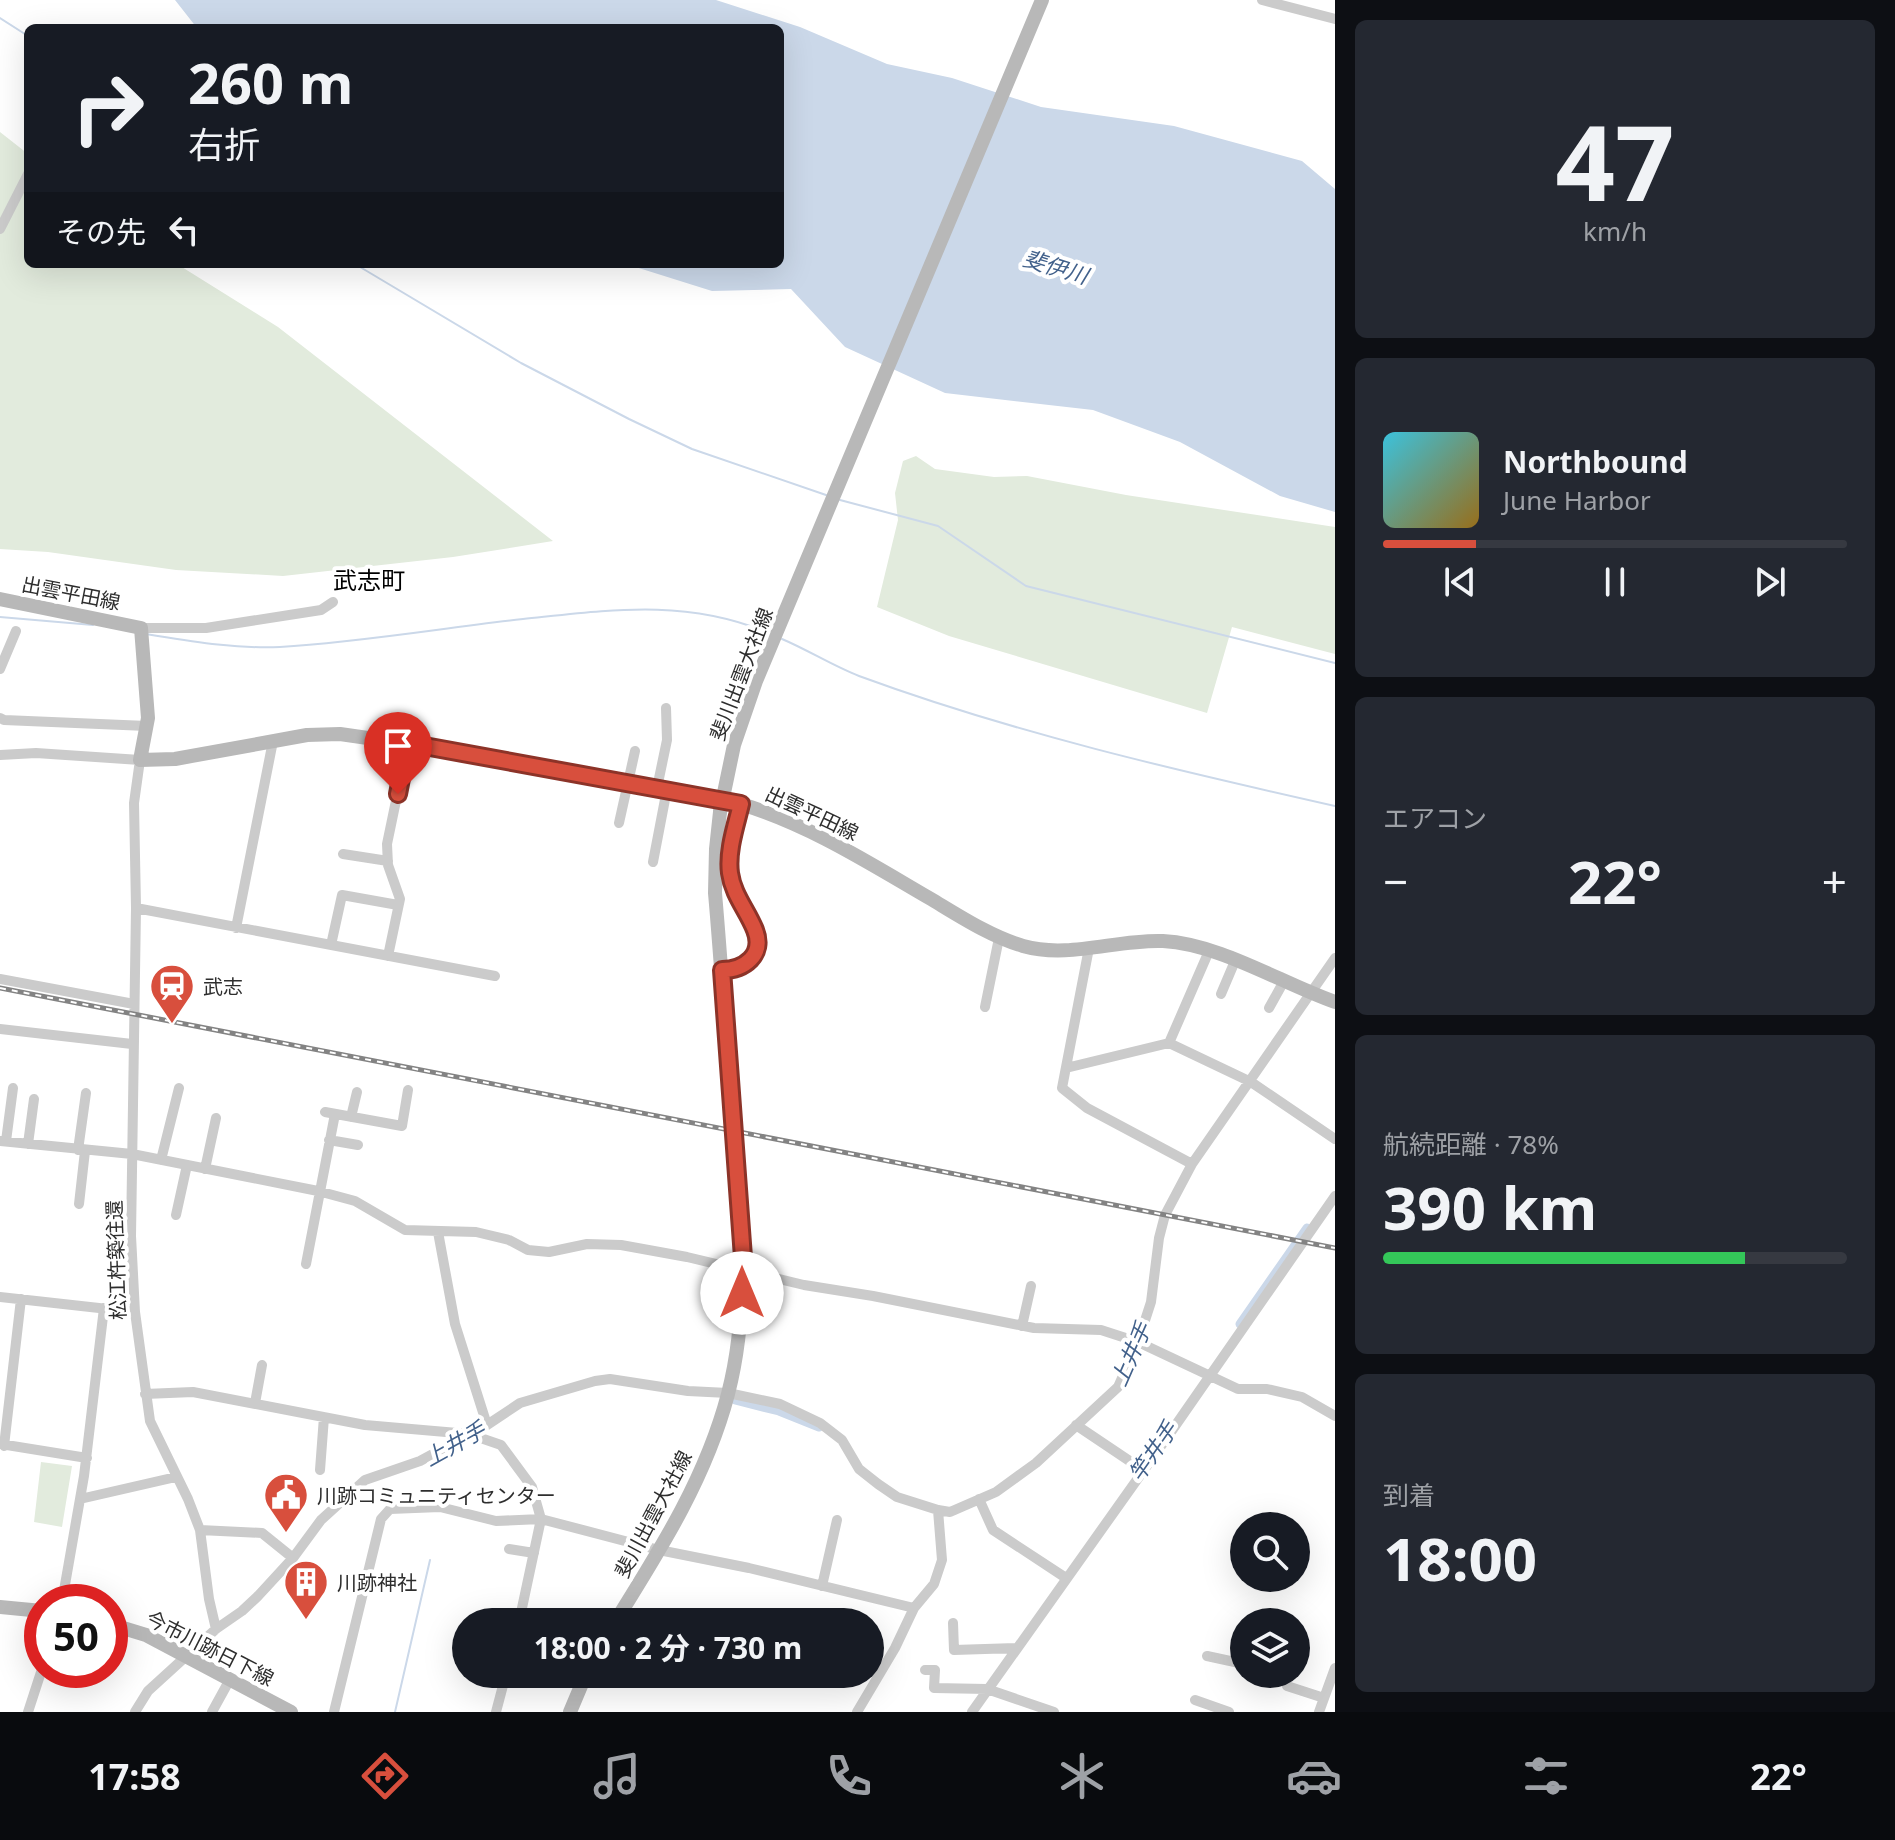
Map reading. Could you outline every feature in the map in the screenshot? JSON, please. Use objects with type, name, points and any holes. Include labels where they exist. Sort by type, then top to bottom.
[{"type":"main road","name":"斐川出雲大社線","points":[[624,1608],[696,1484],[728,1393],[739,1337],[744,1271],[715,893],[720,812],[734,745],[756,681],[1042,0]]},
{"type":"main road","name":"出雲平田線","points":[[0,599],[141,633]]},
{"type":"main road","points":[[140,760],[148,718],[141,633]]},
{"type":"main road","name":"出雲平田線","points":[[140,760],[175,759],[307,735],[340,734],[662,788],[773,813],[833,841],[999,938],[1027,947],[1089,948],[1140,941],[1186,944],[1335,1002]]},
{"type":"main road","points":[[722,970],[745,966],[757,949],[755,929],[732,886],[729,867],[741,804]]},
{"type":"main road","points":[[0,1607],[24,1609]]},
{"type":"main road","name":"今市川跡日下線","points":[[128,1630],[146,1635],[291,1712]]},
{"type":"main road","points":[[570,1712],[580,1688]]},
{"type":"street","points":[[1262,0],[1335,19]]},
{"type":"street","points":[[0,229],[24,182]]},
{"type":"street","points":[[141,633],[206,628],[321,610],[333,602]]},
{"type":"street","points":[[0,669],[16,631]]},
{"type":"street","points":[[653,862],[667,740],[666,708]]},
{"type":"street","points":[[0,718],[147,726]]},
{"type":"street","points":[[236,928],[273,741]]},
{"type":"street","points":[[388,956],[400,899],[388,861],[387,844],[408,743]]},
{"type":"street","points":[[619,823],[635,751]]},
{"type":"street","points":[[0,755],[36,753],[140,760]]},
{"type":"street","name":"松江杵築往還","points":[[140,760],[134,803],[133,857],[136,908],[131,1236],[135,1312],[150,1421],[200,1530],[216,1629]]},
{"type":"street","points":[[343,854],[388,861]]},
{"type":"street","points":[[331,945],[342,895],[398,905]]},
{"type":"street","points":[[136,908],[495,976]]},
{"type":"street","points":[[985,1007],[999,938]]},
{"type":"street","points":[[1089,948],[1062,1088],[1087,1108],[1192,1164]]},
{"type":"street","points":[[1169,1043],[1209,951]]},
{"type":"street","points":[[135,1712],[148,1691],[216,1629],[242,1611],[293,1558],[321,1520],[365,1480],[420,1461],[487,1425],[520,1403],[595,1381],[610,1379],[688,1391],[728,1393],[780,1404],[820,1423],[842,1440],[859,1469],[897,1497],[938,1510],[950,1512],[996,1492],[1036,1463],[1118,1387],[1151,1302],[1165,1215],[1192,1164],[1335,958]]},
{"type":"street","points":[[1221,994],[1235,961]]},
{"type":"street","points":[[0,979],[134,1004]]},
{"type":"street","points":[[1269,1008],[1284,981]]},
{"type":"street","points":[[0,1029],[132,1044]]},
{"type":"street","points":[[1066,1068],[1169,1043],[1251,1082],[1335,1139]]},
{"type":"street","points":[[13,1088],[3,1141],[132,1154],[318,1191],[355,1201],[405,1230],[476,1232],[509,1240],[528,1250],[549,1252],[587,1244],[621,1245],[804,1285],[1022,1326],[1101,1330],[1138,1342],[1238,1389],[1267,1389],[1302,1397],[1335,1416]]},
{"type":"street","points":[[161,1160],[179,1088]]},
{"type":"street","points":[[306,1264],[329,1140],[330,1113],[402,1126],[408,1090]]},
{"type":"street","points":[[351,1117],[357,1092]]},
{"type":"street","points":[[79,1204],[86,1093]]},
{"type":"street","points":[[28,1144],[34,1099]]},
{"type":"street","points":[[205,1169],[216,1118]]},
{"type":"street","points":[[329,1140],[358,1145]]},
{"type":"street","points":[[176,1215],[187,1165]]},
{"type":"street","points":[[972,1712],[1335,1196]]},
{"type":"street","points":[[438,1232],[455,1324],[487,1425]]},
{"type":"street","points":[[1022,1326],[1031,1286]]},
{"type":"street","points":[[0,1297],[135,1312]]},
{"type":"street","points":[[21,1299],[2,1445],[87,1458]]},
{"type":"street","points":[[65,1584],[87,1458],[104,1308]]},
{"type":"street","points":[[255,1403],[262,1365]]},
{"type":"street","points":[[145,1394],[193,1392],[365,1425],[469,1434],[501,1445],[532,1487],[541,1519],[522,1608]]},
{"type":"street","points":[[320,1470],[324,1417]]},
{"type":"street","points":[[1076,1425],[1143,1470]]},
{"type":"street","points":[[80,1499],[176,1477]]},
{"type":"street","points":[[979,1499],[993,1530],[1066,1578]]},
{"type":"street","points":[[334,1712],[381,1519],[390,1509],[440,1507],[496,1521],[541,1519],[659,1550],[914,1608]]},
{"type":"street","points":[[857,1712],[895,1648],[914,1608],[934,1584],[942,1560],[938,1510]]},
{"type":"street","points":[[822,1586],[837,1520]]},
{"type":"street","points":[[200,1530],[262,1533],[293,1558]]},
{"type":"street","points":[[509,1549],[534,1553]]},
{"type":"street","points":[[953,1623],[954,1650],[1016,1648]]},
{"type":"street","points":[[1207,1656],[1230,1661]]},
{"type":"street","points":[[1319,1712],[1335,1668]]},
{"type":"street","points":[[925,1670],[935,1670],[934,1688],[987,1689],[1054,1712]]},
{"type":"street","points":[[212,1712],[229,1681]]},
{"type":"street","points":[[28,1712],[36,1688]]},
{"type":"street","points":[[496,1712],[503,1688]]},
{"type":"street","points":[[1293,1688],[1324,1698]]},
{"type":"street","points":[[1009,1712],[1015,1699]]},
{"type":"street","points":[[1195,1700],[1229,1712]]},
{"type":"shaded area","points":[[0,132],[24,151],[24,268],[183,268],[278,327],[553,541],[453,557],[283,576],[176,570],[48,552],[0,549]]},
{"type":"shaded area","points":[[916,456],[935,469],[994,477],[1027,476],[1126,495],[1335,527],[1335,654],[1232,627],[1207,713],[949,636],[877,607],[898,520],[895,493],[903,461]]},
{"type":"shaded area","points":[[41,1462],[72,1466],[62,1527],[34,1522]]},
{"type":"water","name":"斐伊川","points":[[175,0],[716,0],[800,27],[887,64],[952,78],[1041,107],[1174,126],[1302,161],[1335,189],[1335,512],[1280,496],[1180,442],[1093,410],[945,393],[845,347],[791,289],[712,291],[639,268],[784,268],[784,24],[194,24]]},
{"type":"waterway","points":[[0,18],[24,33]]},
{"type":"waterway","points":[[362,268],[521,363],[629,419],[692,449],[826,495]]},
{"type":"waterway","points":[[840,500],[938,526],[1026,586],[1335,663]]},
{"type":"waterway","points":[[146,634],[229,646],[280,647],[617,610],[708,615],[769,633]]},
{"type":"waterway","points":[[0,617],[93,625]]},
{"type":"waterway","points":[[782,639],[859,676],[976,715],[1155,764],[1335,806]]},
{"type":"waterway","name":"竿井手","points":[[1240,1324],[1307,1228]]},
{"type":"waterway","name":"上井手","points":[[735,1400],[779,1411],[819,1427]]},
{"type":"waterway","points":[[395,1712],[430,1560]]},
{"type":"railway","points":[[0,988],[1335,1248]]},
{"type":"place","name":"武志","points":[[172,1025]]},
{"type":"place","name":"川跡コミュニティセンター","points":[[286,1534]]},
{"type":"place","name":"川跡神社","points":[[306,1621]]},
{"type":"district","name":"武志町","points":[[369,579]]},
{"type":"route","points":[[398,794],[408,743],[741,804],[729,867],[732,886],[755,929],[757,949],[745,966],[722,970],[744,1271],[742,1293]]}]
